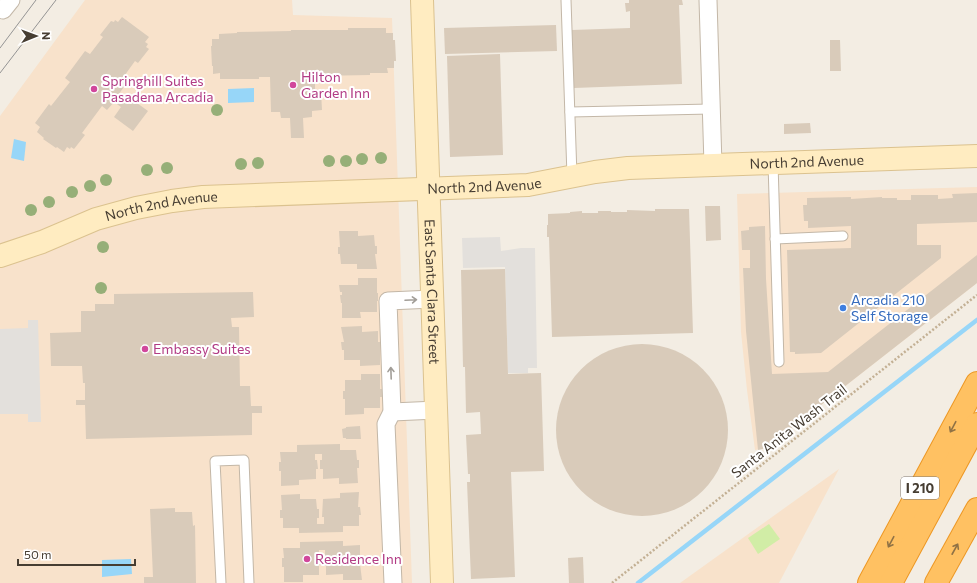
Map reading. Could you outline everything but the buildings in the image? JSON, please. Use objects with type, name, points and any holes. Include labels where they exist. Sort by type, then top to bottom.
[{"type":"highway","name":"I 210","points":[[869,583],[974,388]]},
{"type":"highway","points":[[891,583],[977,424]]},
{"type":"highway","points":[[907,583],[977,455]]},
{"type":"highway","points":[[936,583],[977,509]]},
{"type":"street","name":"East Santa Clara Street","points":[[422,0],[442,583]]},
{"type":"street","points":[[708,0],[713,165]]},
{"type":"street","name":"North 2nd Avenue","points":[[0,256],[42,242],[96,219],[136,208],[172,201],[218,196],[528,185],[628,168],[977,156]]},
{"type":"street","points":[[393,583],[386,424],[392,412],[388,301],[433,299]]},
{"type":"street","points":[[392,412],[437,410]]},
{"type":"lane","points":[[566,0],[572,177]]},
{"type":"lane","points":[[570,112],[712,109]]},
{"type":"lane","points":[[772,163],[779,362]]},
{"type":"lane","points":[[775,239],[843,236]]},
{"type":"lane","points":[[221,583],[215,461],[244,460],[249,583]]},
{"type":"path","name":"Santa Anita Wash Trail","points":[[612,583],[977,295]]},
{"type":"shaded area","points":[[85,0],[292,0],[293,15],[392,18],[412,583],[0,583],[0,116]]},
{"type":"shaded area","name":"Arcadia 210 Self Storage","points":[[977,187],[977,283],[766,448],[755,450],[741,332],[737,194]]},
{"type":"shaded area","points":[[500,237],[501,251],[521,248],[535,248],[537,368],[528,368],[528,373],[508,373],[505,267],[463,268],[462,238]]},
{"type":"shaded area","points":[[28,320],[38,320],[41,422],[28,422],[28,414],[0,414],[0,329],[28,328]]},
{"type":"shaded area","points":[[839,469],[779,583],[680,583]]},
{"type":"green space","points":[[769,524],[780,539],[758,554],[748,538]]},
{"type":"water","points":[[254,88],[254,102],[228,103],[228,89]]},
{"type":"water","points":[[14,139],[26,142],[24,161],[11,158]]},
{"type":"water","points":[[131,559],[132,574],[102,577],[102,560]]},
{"type":"waterway","points":[[638,583],[977,320]]},
{"type":"tram line","points":[[0,48],[36,0]]},
{"type":"tram line","points":[[0,73],[56,0]]},
{"type":"place","name":"Hilton Garden Inn","points":[[293,85]]},
{"type":"place","name":"Springhill Suites Pasadena Arcadia","points":[[94,89]]},
{"type":"place","name":"Arcadia 210 Self Storage","points":[[843,308]]},
{"type":"place","name":"Embassy Suites","points":[[145,349]]},
{"type":"place","name":"Residence Inn","points":[[307,559]]}]
